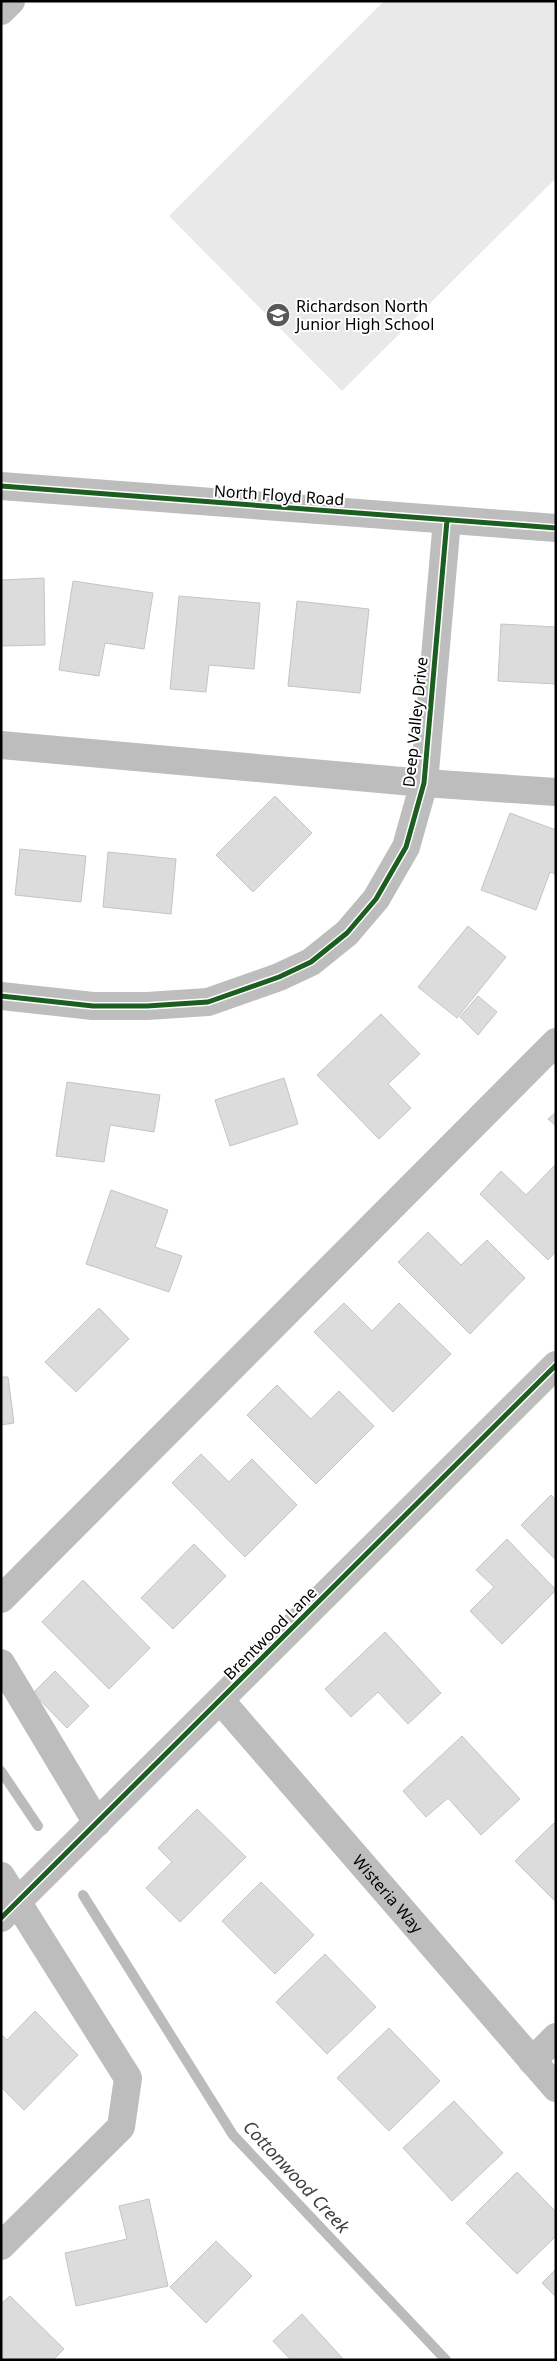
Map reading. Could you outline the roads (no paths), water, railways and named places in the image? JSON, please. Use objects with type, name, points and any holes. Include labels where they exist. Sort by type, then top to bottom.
[{"type":"street","points":[[1,11],[11,1]]},
{"type":"street","name":"North Floyd Road","points":[[1,486],[556,528]]},
{"type":"street","name":"Deep Valley Drive","points":[[1,996],[93,1006],[147,1006],[208,1002],[279,977],[311,962],[347,933],[376,899],[406,847],[424,783],[446,520]]},
{"type":"street","points":[[1,745],[424,783],[556,792]]},
{"type":"street","points":[[1,1598],[556,1042]]},
{"type":"street","name":"Brentwood Lane","points":[[10,1910],[556,1365]]},
{"type":"street","points":[[1,1663],[97,1824]]},
{"type":"street","name":"Wisteria Way","points":[[220,1701],[556,2088]]},
{"type":"street","points":[[1,1876],[10,1910],[128,2078],[121,2127],[1,2246]]},
{"type":"street","points":[[532,2060],[556,2037]]},
{"type":"waterway","name":"Cottonwood Creek","points":[[1,1771],[38,1826]]},
{"type":"waterway","name":"Cottonwood Creek","points":[[83,1895],[233,2135],[446,2360]]},
{"type":"place","name":"Richardson North Junior High School","points":[[278,315]]}]
